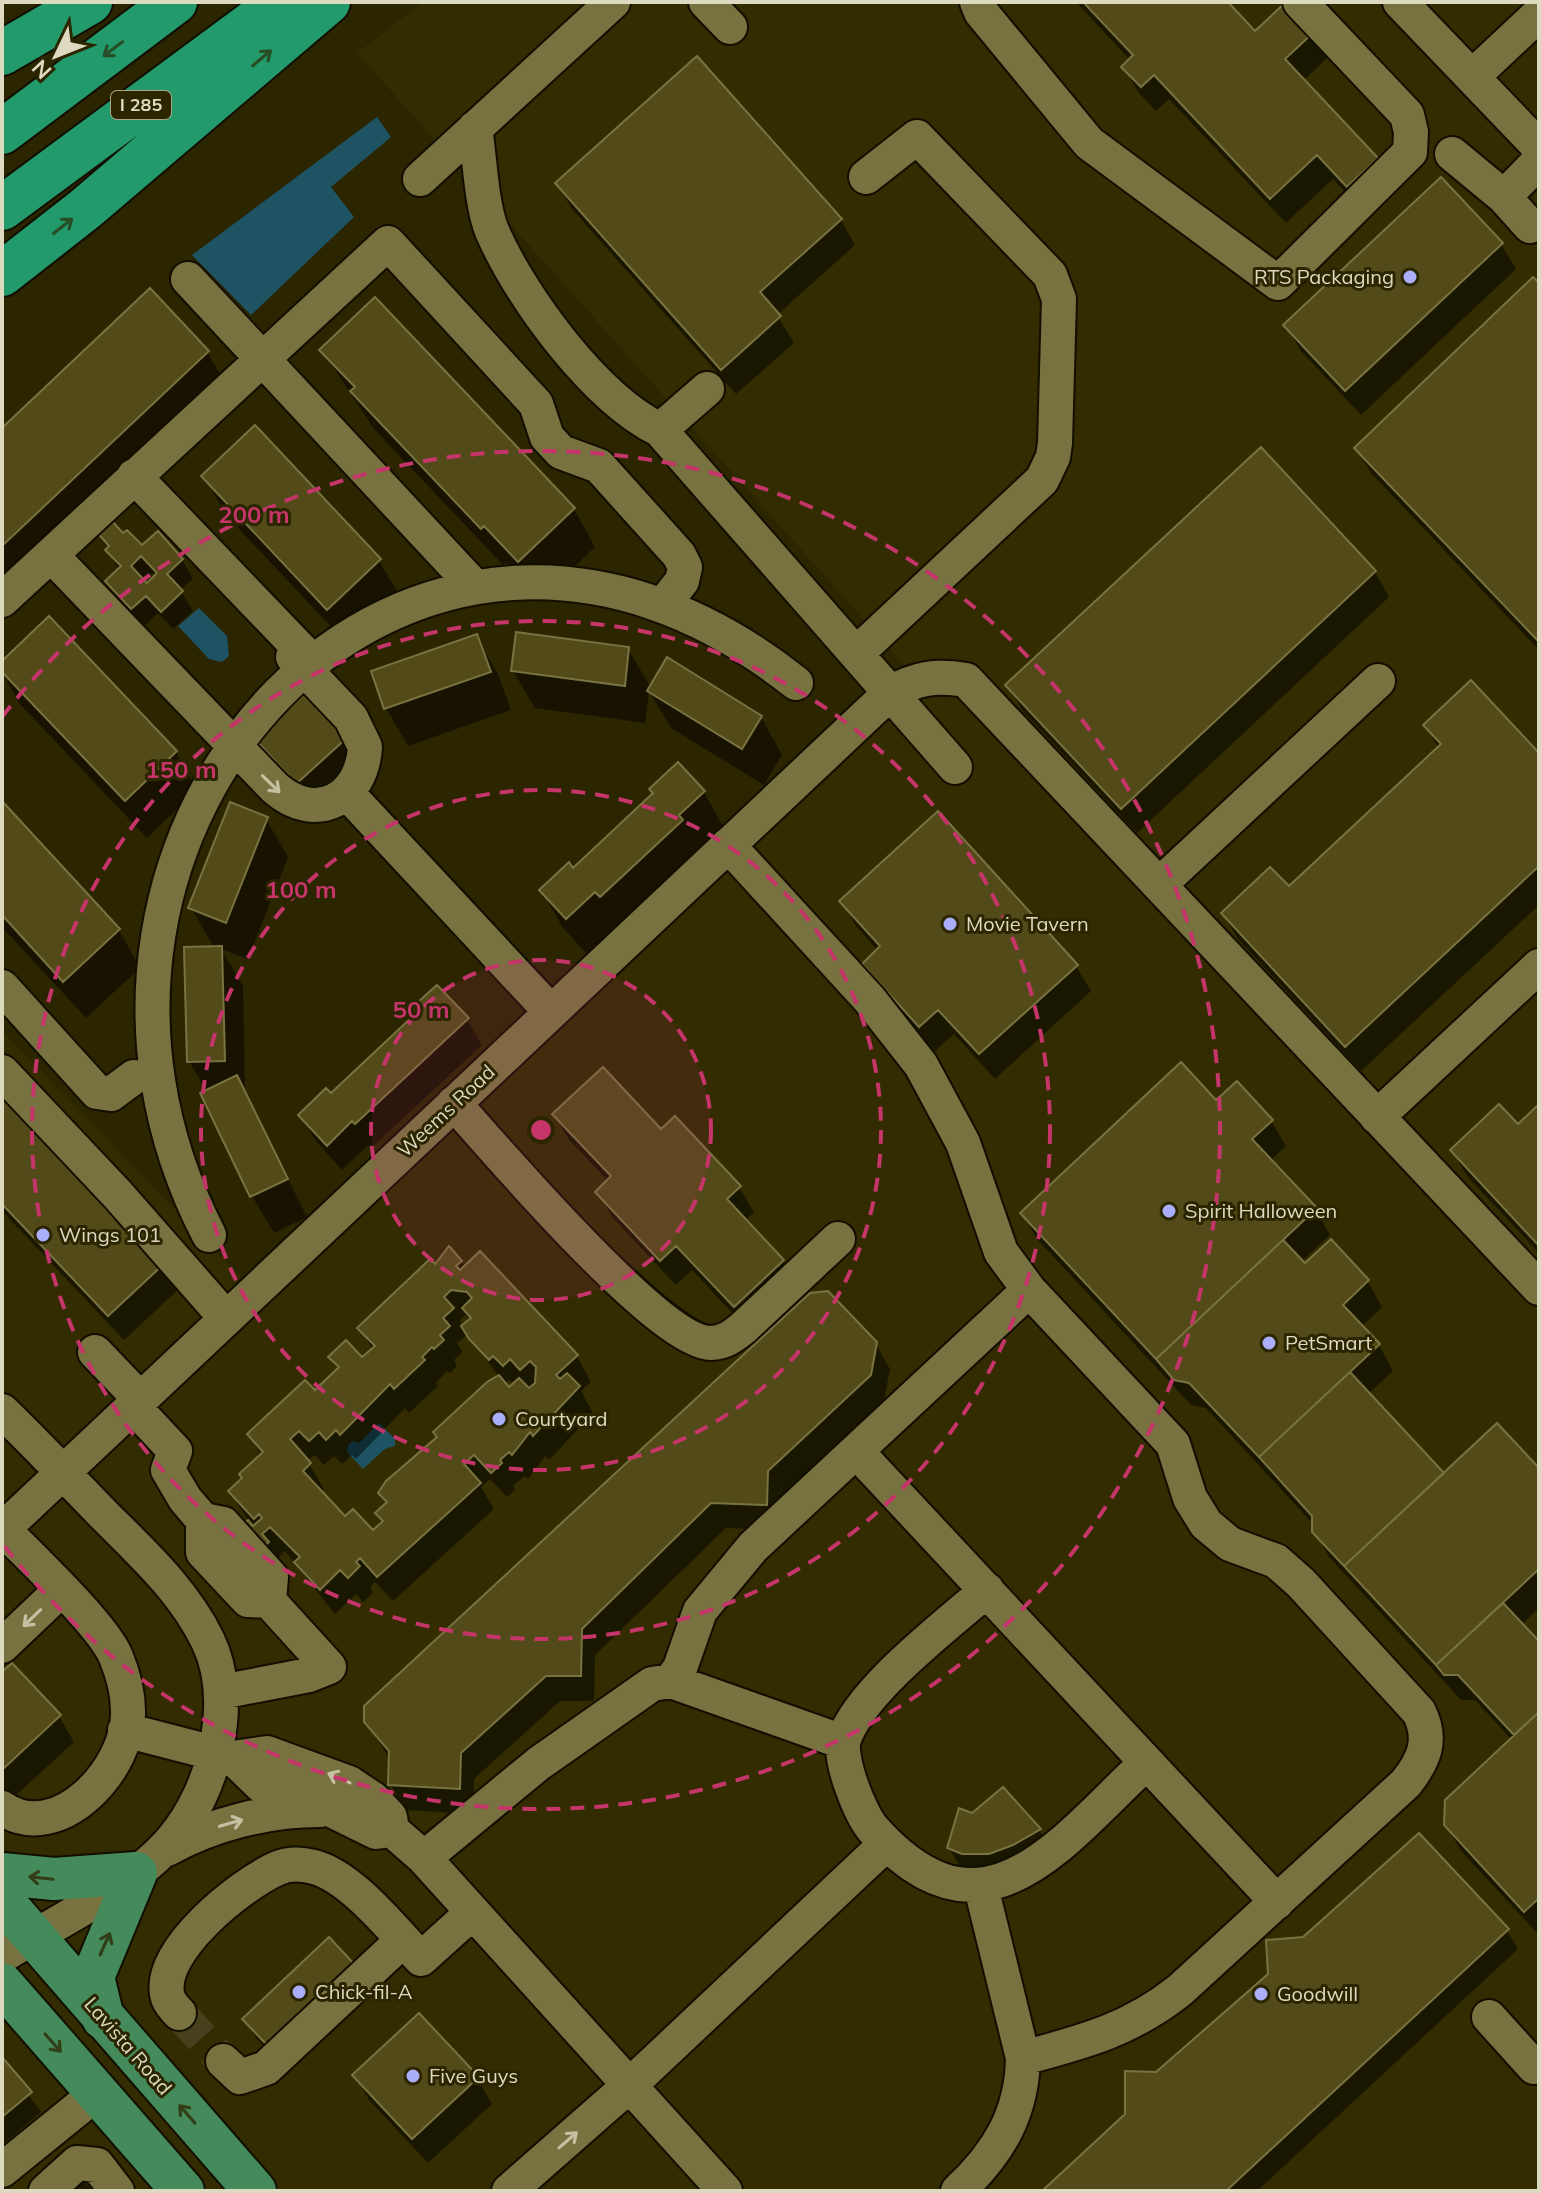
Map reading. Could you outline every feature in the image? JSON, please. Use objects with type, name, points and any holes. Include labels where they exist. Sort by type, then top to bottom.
[{"type":"highway","points":[[2,53],[90,2]]},
{"type":"highway","points":[[2,132],[175,2]]},
{"type":"highway","name":"I 285","points":[[2,208],[281,2]]},
{"type":"highway","points":[[2,274],[85,209],[328,2]]},
{"type":"main road","points":[[2,1874],[54,1879],[148,1863]]},
{"type":"main road","points":[[103,2018],[93,1977],[148,1863]]},
{"type":"main road","name":"Lavista Road","points":[[2,1900],[18,1946],[103,2018],[255,2191]]},
{"type":"main road","points":[[2,1984],[183,2191]]},
{"type":"street","points":[[420,179],[613,2]]},
{"type":"street","points":[[706,2],[730,27]]},
{"type":"street","points":[[977,2],[981,12],[1089,143],[1278,283],[1410,152],[1411,132],[1407,115],[1300,2]]},
{"type":"street","points":[[1400,2],[1539,147]]},
{"type":"street","points":[[1472,77],[1539,14]]},
{"type":"street","points":[[475,128],[491,229],[540,317],[629,414],[660,430],[955,767]]},
{"type":"street","points":[[857,653],[1042,480],[1053,457],[1055,443],[1059,299],[1043,268],[917,137],[866,177]]},
{"type":"street","points":[[1452,154],[1504,197],[1530,226]]},
{"type":"street","points":[[1504,197],[1539,161]]},
{"type":"street","points":[[2,600],[388,243],[536,404],[547,437],[561,452],[599,466],[679,555],[685,567],[682,581],[663,605]]},
{"type":"street","points":[[188,279],[264,357],[473,585]]},
{"type":"street","points":[[660,430],[707,389]]},
{"type":"street","points":[[52,556],[275,788],[297,803],[324,805],[347,793],[362,770],[365,747],[375,731],[368,711],[303,651],[134,476]]},
{"type":"street","points":[[169,798],[216,729],[265,679],[303,651],[362,617],[398,603],[473,585],[511,582],[575,585],[663,605],[733,638],[796,683]]},
{"type":"street","name":"Weems Road","points":[[3,1529],[890,693],[914,680],[936,675],[966,680],[1539,1288]]},
{"type":"street","points":[[1159,885],[1378,681]]},
{"type":"street","points":[[347,793],[551,1012]]},
{"type":"street","points":[[728,845],[870,1000],[921,1065],[963,1143],[1001,1252],[1029,1290],[1173,1444],[1190,1498],[1206,1524],[1230,1544],[1276,1561],[1301,1583],[1419,1712],[1427,1729],[1427,1745],[1419,1767],[1406,1783],[1189,1983],[1139,2021],[1093,2039],[1023,2058]]},
{"type":"street","points":[[1377,1117],[1539,966]]},
{"type":"street","points":[[2,987],[97,1092],[111,1094],[134,1077]]},
{"type":"street","points":[[125,1023],[134,1077],[152,1135],[168,1170],[209,1235]]},
{"type":"street","points":[[2,1072],[118,1195],[226,1318]]},
{"type":"street","points":[[454,1103],[582,1247],[685,1334],[709,1344],[728,1339],[743,1328],[838,1239]]},
{"type":"street","points":[[671,1681],[680,1668],[700,1611],[753,1547],[1029,1290]]},
{"type":"street","points":[[95,1352],[175,1451],[168,1470],[171,1480],[203,1520],[223,1524],[271,1577],[269,1601],[329,1667],[309,1675],[221,1692]]},
{"type":"street","points":[[2,1411],[166,1578],[209,1643],[221,1692],[223,1755],[190,1816],[148,1863]]},
{"type":"street","points":[[857,1452],[1277,1902]]},
{"type":"street","points":[[2,1808],[13,1816],[32,1818],[57,1813],[78,1802],[112,1768],[129,1713],[124,1679],[114,1653],[61,1590],[3,1529]]},
{"type":"street","points":[[2,1646],[61,1590]]},
{"type":"street","points":[[987,1590],[858,1711],[843,1742],[855,1798],[867,1822],[886,1844],[906,1861],[930,1873],[957,1884],[981,1887],[1038,1865],[1146,1763]]},
{"type":"street","points":[[424,1858],[538,1764],[652,1684],[671,1681],[843,1742]]},
{"type":"street","points":[[125,1730],[223,1755],[267,1753],[349,1783],[373,1799],[390,1817],[392,1830],[424,1858],[725,2191]]},
{"type":"street","points":[[223,1755],[262,1786],[331,1809],[376,1832],[392,1830]]},
{"type":"street","points":[[18,1946],[190,1836],[250,1818],[331,1809]]},
{"type":"street","points":[[509,2191],[631,2084],[886,1844]]},
{"type":"street","points":[[179,2013],[168,1998],[168,1981],[178,1956],[203,1923],[238,1891],[280,1867],[296,1864],[317,1868],[341,1882],[421,1959],[473,1912]]},
{"type":"street","points":[[958,2191],[1009,2130],[1022,2079],[1023,2058],[981,1887]]},
{"type":"street","points":[[223,2061],[240,2077],[266,2068],[403,1940]]},
{"type":"street","points":[[1489,2017],[1534,2067]]},
{"type":"street","points":[[2,2170],[97,2093]]},
{"type":"street","points":[[46,2191],[77,2163],[86,2162],[97,2165],[117,2191]]},
{"type":"shaded area","points":[[423,2],[1539,2],[1539,2191],[2,2191],[2,1031],[257,1293],[909,670],[357,53]]},
{"type":"water","points":[[377,117],[391,137],[331,187],[354,217],[251,315],[192,255]]},
{"type":"water","points":[[199,608],[227,636],[229,656],[222,662],[209,659],[178,626]]},
{"type":"water","points":[[379,1423],[395,1439],[395,1446],[385,1449],[363,1469],[347,1452],[348,1445],[352,1441],[359,1443]]},
{"type":"building","points":[[1083,2],[1228,2],[1255,31],[1286,2],[1314,32],[1285,59],[1378,158],[1347,187],[1317,155],[1270,199],[1154,75],[1141,87],[1121,67],[1133,55]]},
{"type":"building","points":[[697,56],[842,219],[760,292],[781,316],[721,370],[555,183]]},
{"type":"building","points":[[1441,177],[1503,243],[1345,391],[1283,325]]},
{"type":"building","points":[[1533,277],[1539,283],[1539,642],[1354,448]]},
{"type":"building","points":[[150,288],[209,351],[2,546],[2,428]]},
{"type":"building","points":[[375,297],[575,508],[518,562],[484,526],[481,529],[350,391],[355,387],[319,350]]},
{"type":"building","points":[[255,425],[381,559],[327,610],[201,476]]},
{"type":"building","points":[[1261,447],[1376,571],[1121,809],[1005,685]]},
{"type":"building","points":[[109,518],[123,533],[127,530],[142,545],[158,531],[183,559],[167,574],[183,591],[161,612],[146,596],[131,609],[105,581],[121,566],[105,550],[109,546],[95,530]],"holes":[[[141,556],[157,573],[147,583],[131,566]]]},
{"type":"building","points":[[49,616],[177,751],[125,801],[2,672],[2,661]]},
{"type":"building","points":[[516,632],[629,647],[625,686],[511,671]]},
{"type":"building","points":[[477,634],[491,672],[384,709],[371,671]]},
{"type":"building","points":[[667,657],[762,716],[742,749],[647,691]]},
{"type":"building","points":[[1471,680],[1539,753],[1539,866],[1345,1047],[1221,913],[1270,867],[1289,886],[1441,744],[1423,725]]},
{"type":"building","points":[[308,691],[349,736],[296,784],[255,739]]},
{"type":"building","points":[[678,762],[705,791],[679,815],[683,820],[600,897],[595,892],[566,919],[539,890],[569,862],[573,868],[653,793],[649,789]]},
{"type":"building","points":[[2,801],[120,929],[63,982],[2,915]]},
{"type":"building","points":[[230,802],[268,817],[226,923],[188,908]]},
{"type":"building","name":"Movie Tavern","points":[[938,811],[1078,965],[979,1054],[938,1010],[919,1027],[862,964],[880,946],[839,901]]},
{"type":"building","points":[[222,946],[225,1061],[187,1062],[184,947]]},
{"type":"building","points":[[437,985],[469,1018],[355,1124],[352,1121],[327,1146],[298,1115],[326,1088],[331,1093],[412,1017],[407,1012]]},
{"type":"building","name":"Spirit Halloween","points":[[1181,1062],[1216,1100],[1237,1081],[1273,1120],[1252,1139],[1317,1208],[1156,1359],[1020,1213]]},
{"type":"building","points":[[603,1067],[661,1129],[675,1116],[741,1186],[727,1199],[784,1260],[734,1307],[676,1246],[660,1261],[595,1192],[611,1176],[552,1114]]},
{"type":"building","points":[[237,1075],[288,1179],[250,1197],[200,1093]]},
{"type":"building","points":[[2,1087],[167,1261],[108,1316],[2,1204]]},
{"type":"building","points":[[1499,1104],[1518,1124],[1539,1104],[1539,1246],[1450,1150]]},
{"type":"building","points":[[1331,1239],[1369,1280],[1343,1305],[1380,1344],[1259,1457],[1189,1383],[1174,1380],[1156,1359],[1283,1240],[1305,1263]]},
{"type":"building","name":"Courtyard","points":[[449,1246],[462,1261],[456,1266],[460,1270],[480,1251],[578,1355],[556,1375],[560,1379],[567,1373],[580,1386],[533,1436],[530,1432],[512,1455],[509,1452],[500,1460],[502,1463],[491,1473],[474,1455],[464,1464],[481,1483],[377,1577],[360,1558],[356,1562],[360,1566],[348,1578],[340,1570],[320,1590],[294,1562],[300,1557],[270,1527],[262,1534],[269,1542],[246,1564],[225,1542],[248,1520],[253,1526],[262,1518],[259,1514],[254,1519],[228,1491],[242,1478],[239,1474],[263,1452],[247,1434],[305,1380],[315,1390],[339,1367],[328,1357],[346,1340],[362,1357],[375,1346],[357,1328],[430,1259],[435,1264]],"holes":[[[451,1290],[467,1292],[472,1298],[462,1308],[471,1318],[461,1326],[469,1339],[489,1360],[493,1356],[503,1366],[510,1359],[520,1370],[530,1361],[536,1367],[535,1383],[529,1388],[519,1378],[509,1387],[499,1375],[487,1382],[433,1432],[437,1437],[386,1481],[378,1493],[387,1502],[375,1513],[383,1521],[373,1530],[353,1509],[345,1516],[303,1471],[311,1463],[290,1439],[299,1431],[309,1441],[319,1432],[326,1440],[336,1430],[340,1435],[390,1384],[394,1389],[425,1360],[422,1357],[432,1347],[434,1349],[444,1340],[440,1335],[450,1326],[443,1318],[454,1308],[444,1297]]]},
{"type":"building","points":[[828,1291],[877,1342],[871,1375],[768,1471],[767,1505],[711,1503],[582,1629],[581,1676],[546,1676],[461,1753],[460,1789],[388,1785],[389,1751],[364,1722],[364,1706],[810,1293]]},
{"type":"building","points":[[1350,1372],[1444,1473],[1344,1566],[1312,1532],[1312,1516],[1259,1457]]},
{"type":"building","points":[[1497,1423],[1539,1468],[1539,1569],[1436,1665],[1344,1566]]},
{"type":"building","points":[[1503,1603],[1539,1641],[1539,1712],[1514,1735],[1458,1675],[1444,1675],[1436,1665]]},
{"type":"building","points":[[12,1663],[61,1715],[2,1770],[2,1672]]},
{"type":"building","points":[[1539,1712],[1539,1898],[1524,1912],[1444,1825],[1445,1800]]},
{"type":"building","points":[[1003,1787],[1041,1829],[989,1854],[962,1854],[947,1848],[959,1808],[972,1813]]},
{"type":"building","points":[[1419,1833],[1509,1929],[1226,2191],[1042,2191],[1125,2114],[1125,2071],[1156,2072],[1268,1974],[1266,1940],[1303,1937]]},
{"type":"building","name":"Chick-fil-A","points":[[329,1937],[356,1966],[269,2047],[242,2019]]},
{"type":"building","points":[[419,2013],[479,2077],[412,2139],[352,2075]]},
{"type":"building","points":[[2,2057],[32,2092],[2,2117]]},
{"type":"tunnel","points":[[179,2013],[223,2061]]},
{"type":"place","name":"RTS Packaging","points":[[1410,277]]},
{"type":"place","name":"Movie Tavern","points":[[950,924]]},
{"type":"place","name":"Spirit Halloween","points":[[1169,1211]]},
{"type":"place","name":"Wings 101","points":[[43,1235]]},
{"type":"place","name":"PetSmart","points":[[1269,1343]]},
{"type":"place","name":"Courtyard","points":[[499,1419]]},
{"type":"place","name":"Chick-fil-A","points":[[299,1992]]},
{"type":"place","name":"Goodwill","points":[[1261,1994]]},
{"type":"place","name":"Five Guys","points":[[413,2076]]}]
